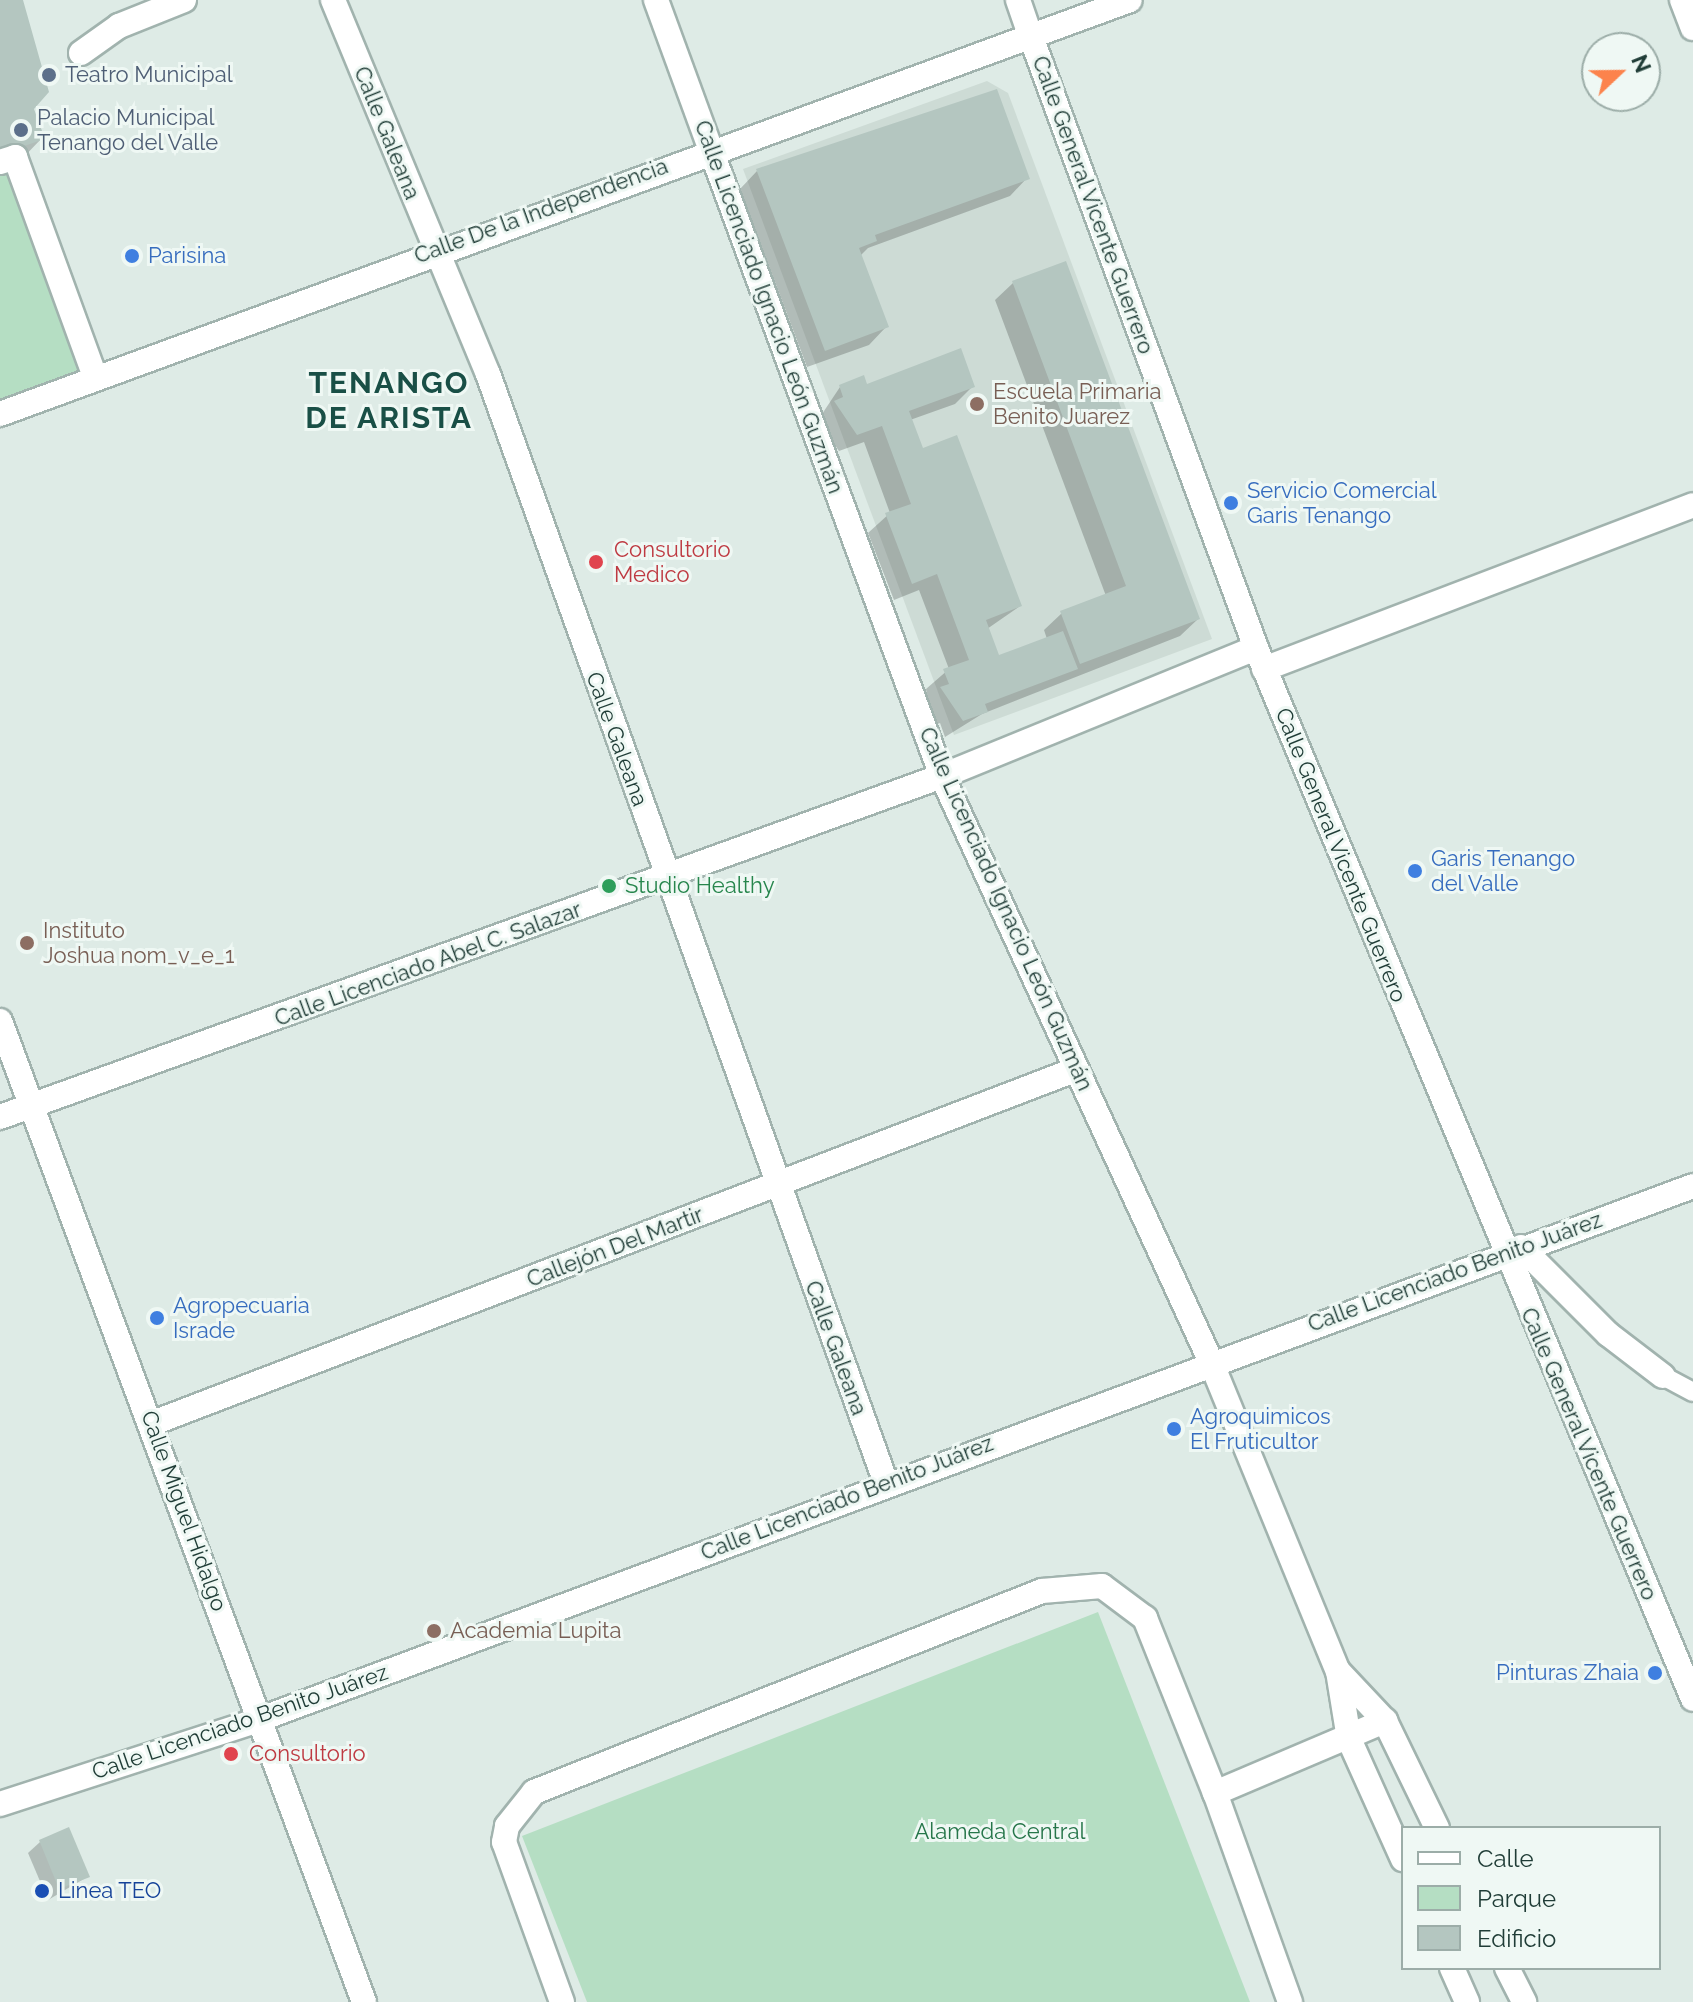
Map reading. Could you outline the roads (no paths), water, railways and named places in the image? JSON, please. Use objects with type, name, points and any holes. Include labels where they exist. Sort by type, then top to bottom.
[{"type":"street","points":[[81,53],[119,26],[184,0]]},
{"type":"street","name":"Calle Galeana","points":[[333,0],[488,374],[775,1186],[886,1483]]},
{"type":"street","name":"Calle Licenciado Ignacio León Guzmán","points":[[656,0],[942,776],[1211,1362],[1338,1671],[1349,1739],[1401,1855]]},
{"type":"street","name":"Calle General Vicente Guerrero","points":[[1018,0],[1260,659],[1513,1250],[1693,1699]]},
{"type":"street","name":"Calle De la Independencia","points":[[0,414],[434,249],[1130,0]]},
{"type":"street","points":[[1682,0],[1693,28]]},
{"type":"street","points":[[7,160],[95,377]]},
{"type":"street","name":"Calle Licenciado Abel C. Salazar","points":[[0,1117],[1693,505]]},
{"type":"street","name":"Calle Miguel Hidalgo","points":[[0,1021],[153,1423],[258,1720],[364,2002]]},
{"type":"street","name":"Callejón Del Martir","points":[[153,1423],[1077,1069]]},
{"type":"street","name":"Calle Licenciado Benito Juárez","points":[[0,1804],[258,1720],[1211,1362],[1693,1186]]},
{"type":"street","points":[[1513,1250],[1608,1334],[1663,1376]]},
{"type":"street","points":[[562,2002],[504,1842],[507,1826],[534,1792],[1042,1591],[1102,1586],[1145,1618],[1215,1793],[1290,2002]]},
{"type":"street","name":"Calle Licenciado Ignacio León Guzmán","points":[[1338,1671],[1385,1721],[1436,1826]]},
{"type":"street","points":[[1215,1793],[1349,1739],[1385,1721]]},
{"type":"street","points":[[1453,1970],[1467,2002]]},
{"type":"street","points":[[1508,1970],[1524,2002]]},
{"type":"lane","points":[[1663,1376],[1693,1392]]},
{"type":"place","name":"Teatro Municipal","points":[[49,75]]},
{"type":"place","name":"Palacio Municipal Tenango del Valle","points":[[21,130]]},
{"type":"place","name":"Parisina","points":[[132,256]]},
{"type":"place","name":"Escuela Primaria Benito Juarez","points":[[977,404]]},
{"type":"place","name":"Servicio Comercial Garis Tenango","points":[[1231,503]]},
{"type":"place","name":"Consultorio Medico","points":[[596,562]]},
{"type":"place","name":"Garis Tenango del Valle","points":[[1415,871]]},
{"type":"place","name":"Studio Healthy","points":[[609,886]]},
{"type":"place","name":"Instituto Joshua nom_v_e_1","points":[[27,943]]},
{"type":"place","name":"Agropecuaria Israde","points":[[157,1318]]},
{"type":"place","name":"Agroquimicos El Fruticultor","points":[[1174,1429]]},
{"type":"place","name":"Academia Lupita","points":[[434,1631]]},
{"type":"place","name":"Pinturas Zhaia","points":[[1655,1673]]},
{"type":"place","name":"Consultorio","points":[[231,1754]]},
{"type":"place","name":"Linea TEO","points":[[42,1891]]},
{"type":"district","name":"TENANGO DE ARISTA","points":[[389,400]]},
{"type":"park label","name":"Alameda Central","points":[[1000,1832]]}]
